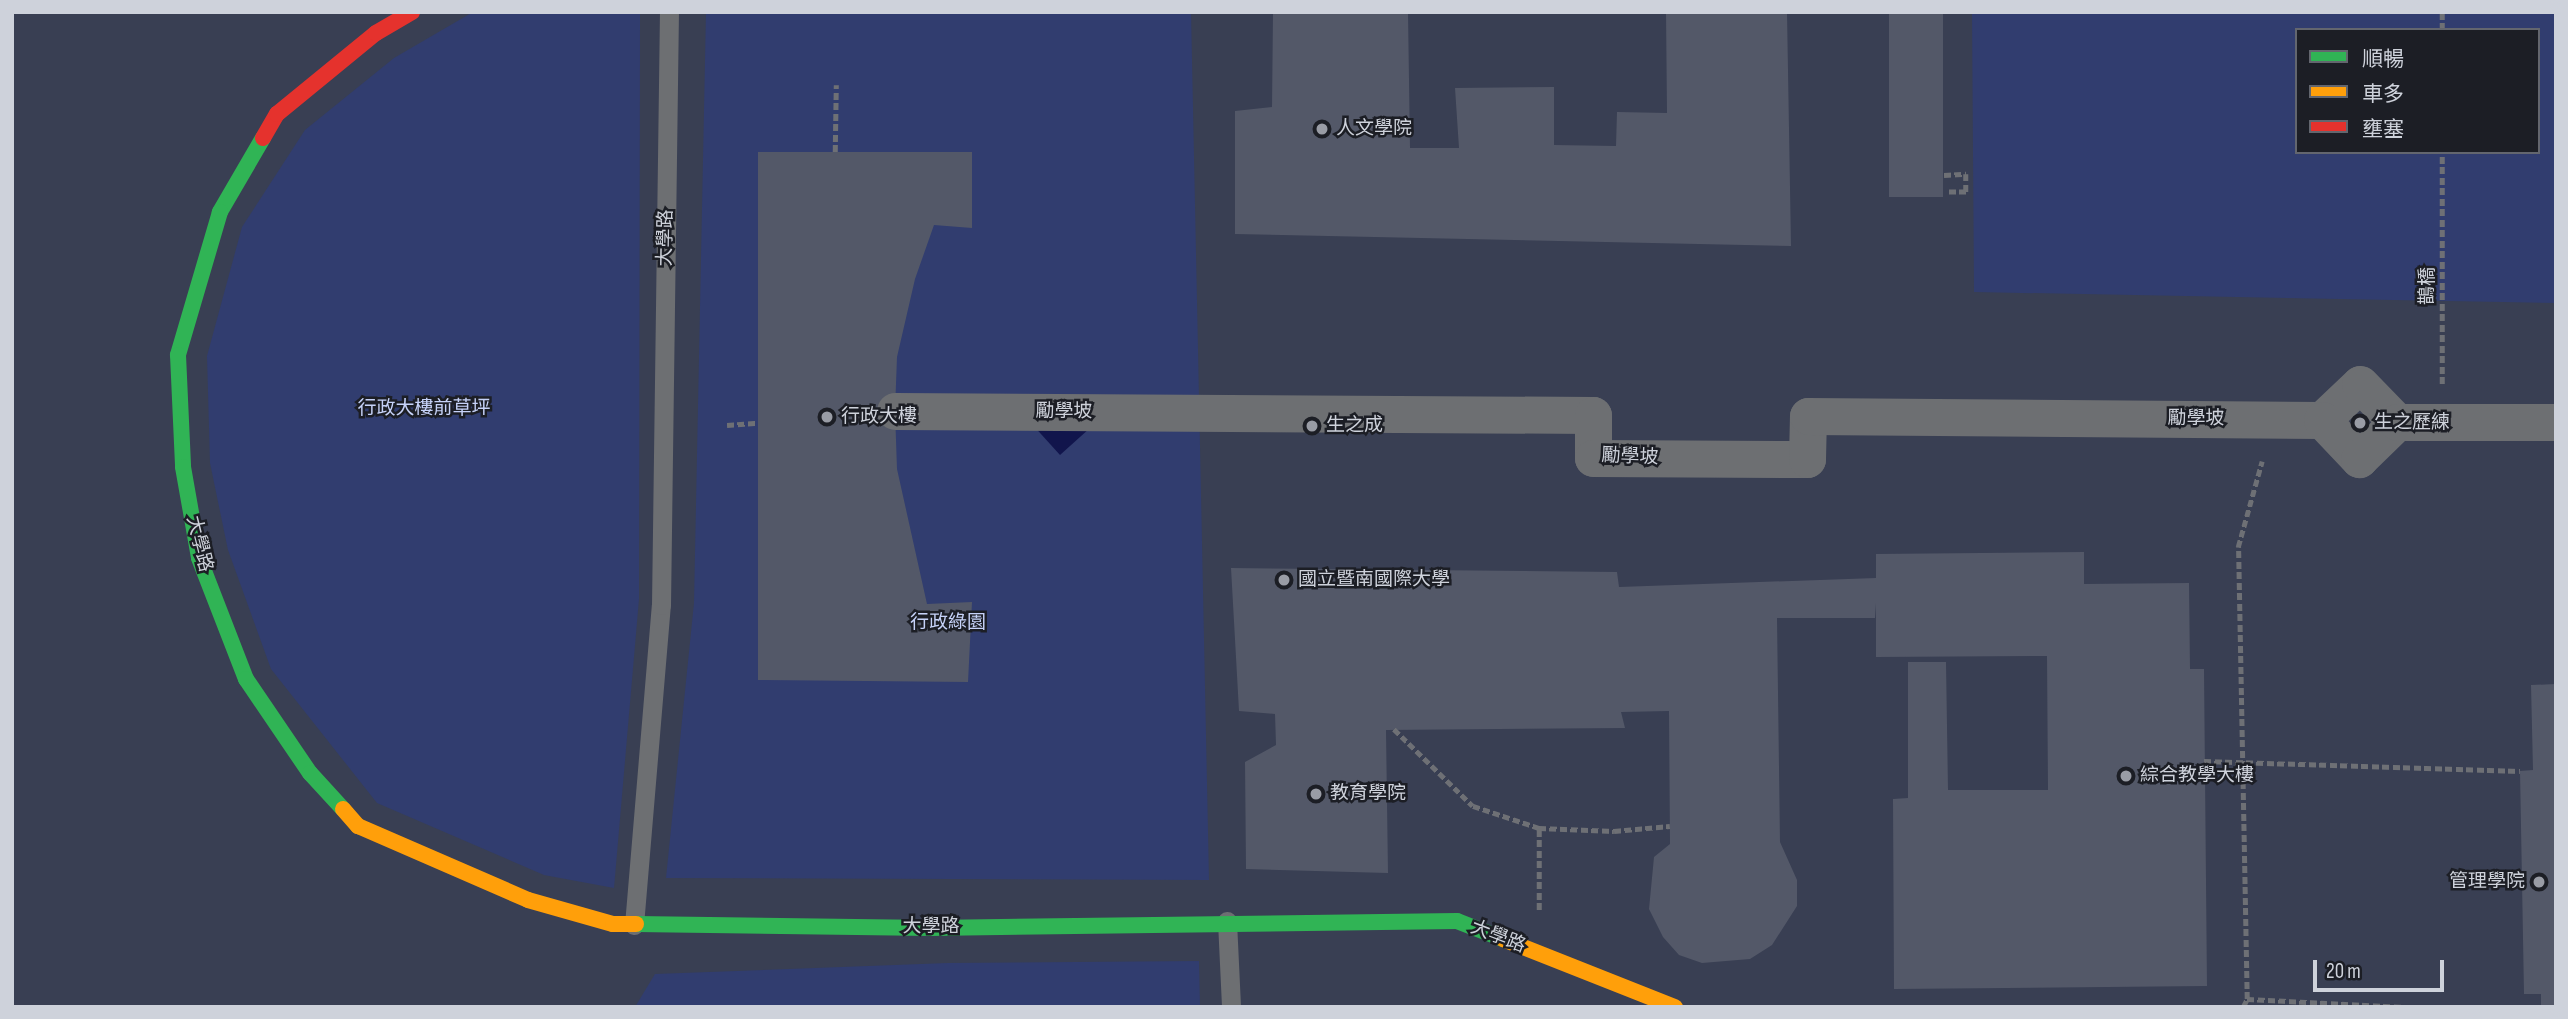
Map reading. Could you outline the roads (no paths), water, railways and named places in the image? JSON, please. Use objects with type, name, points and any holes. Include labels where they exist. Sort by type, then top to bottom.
[{"type":"street","name":"大學路","points":[[412,12],[376,33],[277,114],[220,212],[178,355],[183,467],[199,558],[246,679],[310,773],[358,826],[528,900],[613,924],[931,928],[1227,921],[1457,921],[1675,1007]]},
{"type":"street","points":[[2397,422],[2360,384],[2322,419],[2359,459],[2397,422],[2442,419],[2556,422]]},
{"type":"street","name":"勵學坡","points":[[895,411],[1594,415],[1593,458],[1807,460],[1808,416],[2322,419]]},
{"type":"lane","name":"大學路","points":[[635,925],[661,605],[669,12]]},
{"type":"lane","points":[[1227,921],[1231,1007]]},
{"type":"place","name":"人文學院","points":[[1322,129]]},
{"type":"place","name":"行政大樓","points":[[827,417]]},
{"type":"place","name":"生之歷練","points":[[2360,423]]},
{"type":"place","name":"生之成","points":[[1312,426]]},
{"type":"place","name":"國立暨南國際大學","points":[[1284,580]]},
{"type":"place","name":"綜合教學大樓","points":[[2126,776]]},
{"type":"place","name":"教育學院","points":[[1316,794]]},
{"type":"place","name":"管理學院","points":[[2539,882]]},
{"type":"park label","name":"行政大樓前草坪","points":[[424,409]]},
{"type":"park label","name":"行政綠園","points":[[948,623]]}]
